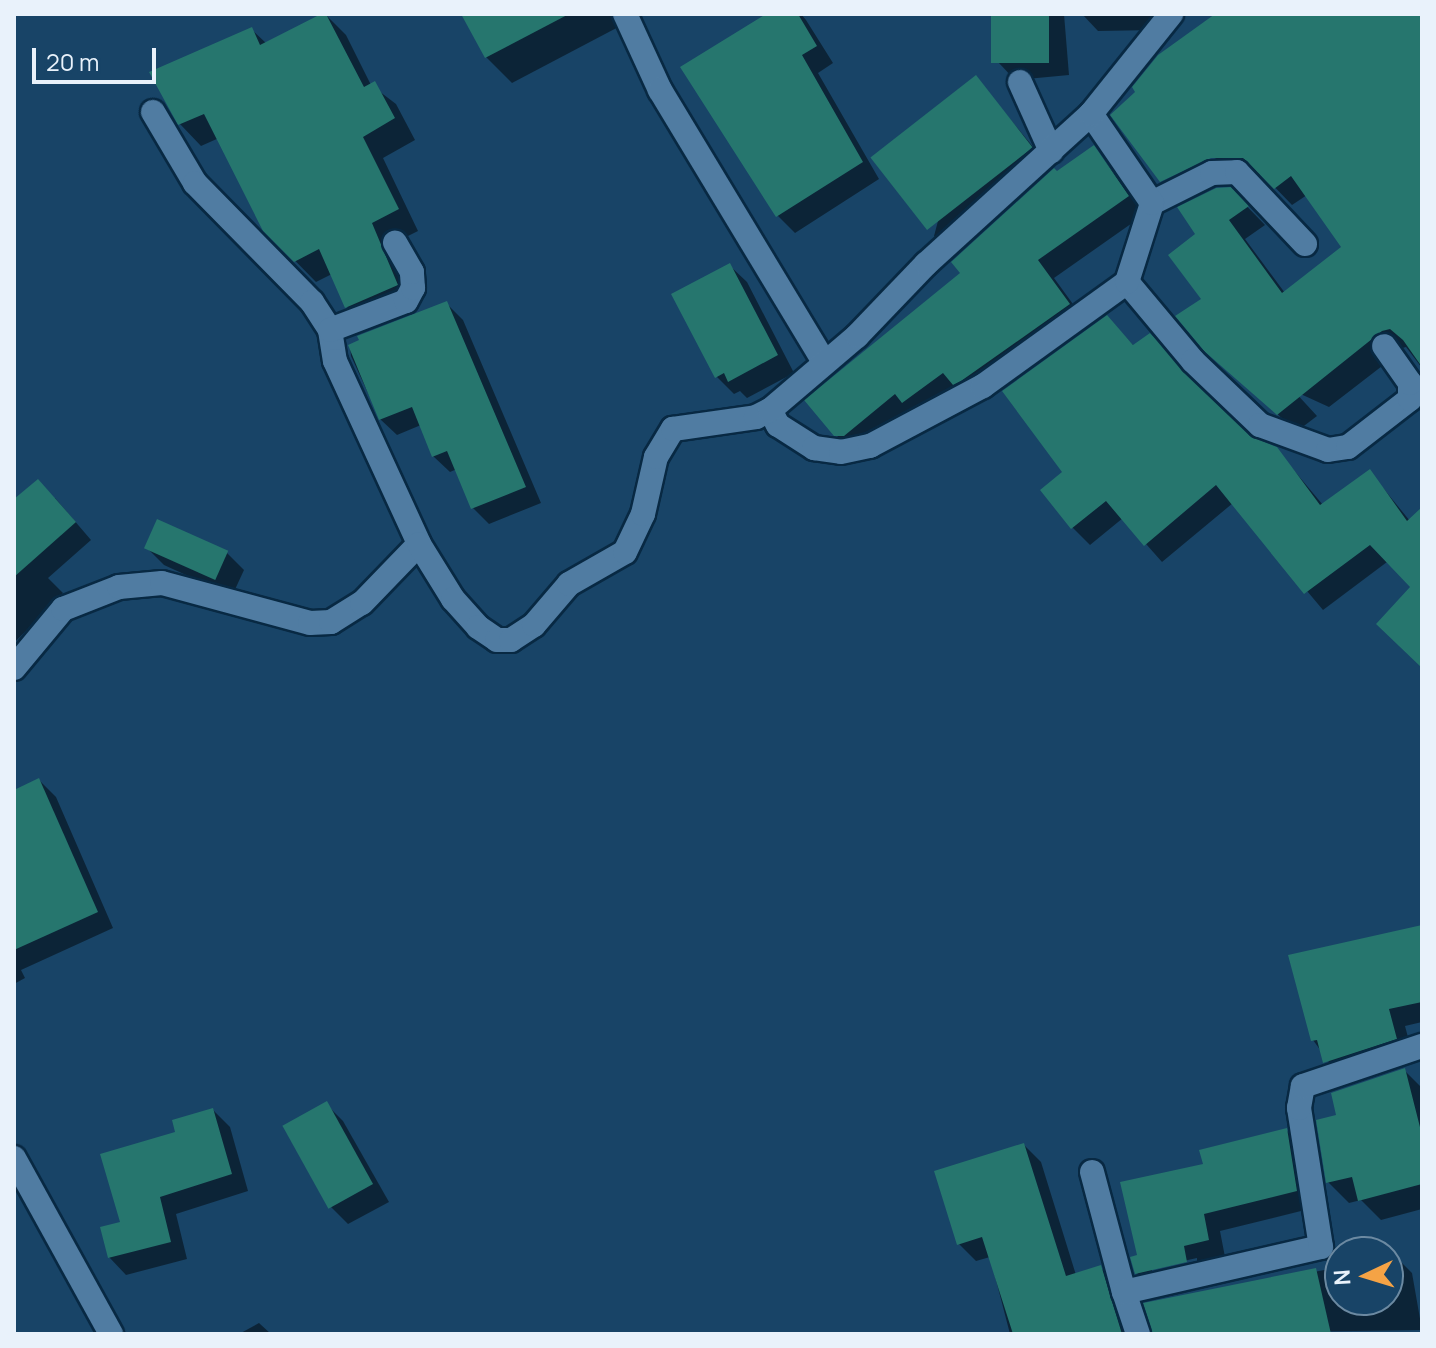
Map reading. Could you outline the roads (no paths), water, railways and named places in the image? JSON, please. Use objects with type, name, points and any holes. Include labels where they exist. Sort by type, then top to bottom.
[{"type":"street","points":[[625,14],[660,90],[824,362]]},
{"type":"street","points":[[153,112],[195,183],[312,302],[330,330],[335,361],[419,544],[453,599],[478,627],[497,640],[511,640],[534,625],[569,584],[625,552],[643,514],[656,457],[673,429],[756,417],[770,410],[1091,114],[1171,14]]},
{"type":"street","points":[[1020,82],[1051,151]]},
{"type":"street","points":[[1091,114],[1152,203]]},
{"type":"street","points":[[770,410],[778,425],[814,448],[841,452],[870,446],[983,386],[1127,282],[1152,203],[1212,173],[1237,172],[1305,244]]},
{"type":"street","points":[[330,330],[406,301],[413,288],[412,272],[395,243]]},
{"type":"street","points":[[1127,282],[1193,361],[1260,425],[1328,450],[1348,447],[1410,399],[1410,383],[1384,346]]},
{"type":"street","points":[[14,668],[63,609],[119,587],[162,583],[310,623],[331,622],[362,603],[419,544]]},
{"type":"street","points":[[1124,1292],[1321,1247],[1299,1108],[1303,1086],[1422,1046]]},
{"type":"street","points":[[14,1158],[111,1334]]},
{"type":"street","points":[[1092,1172],[1138,1334]]}]
